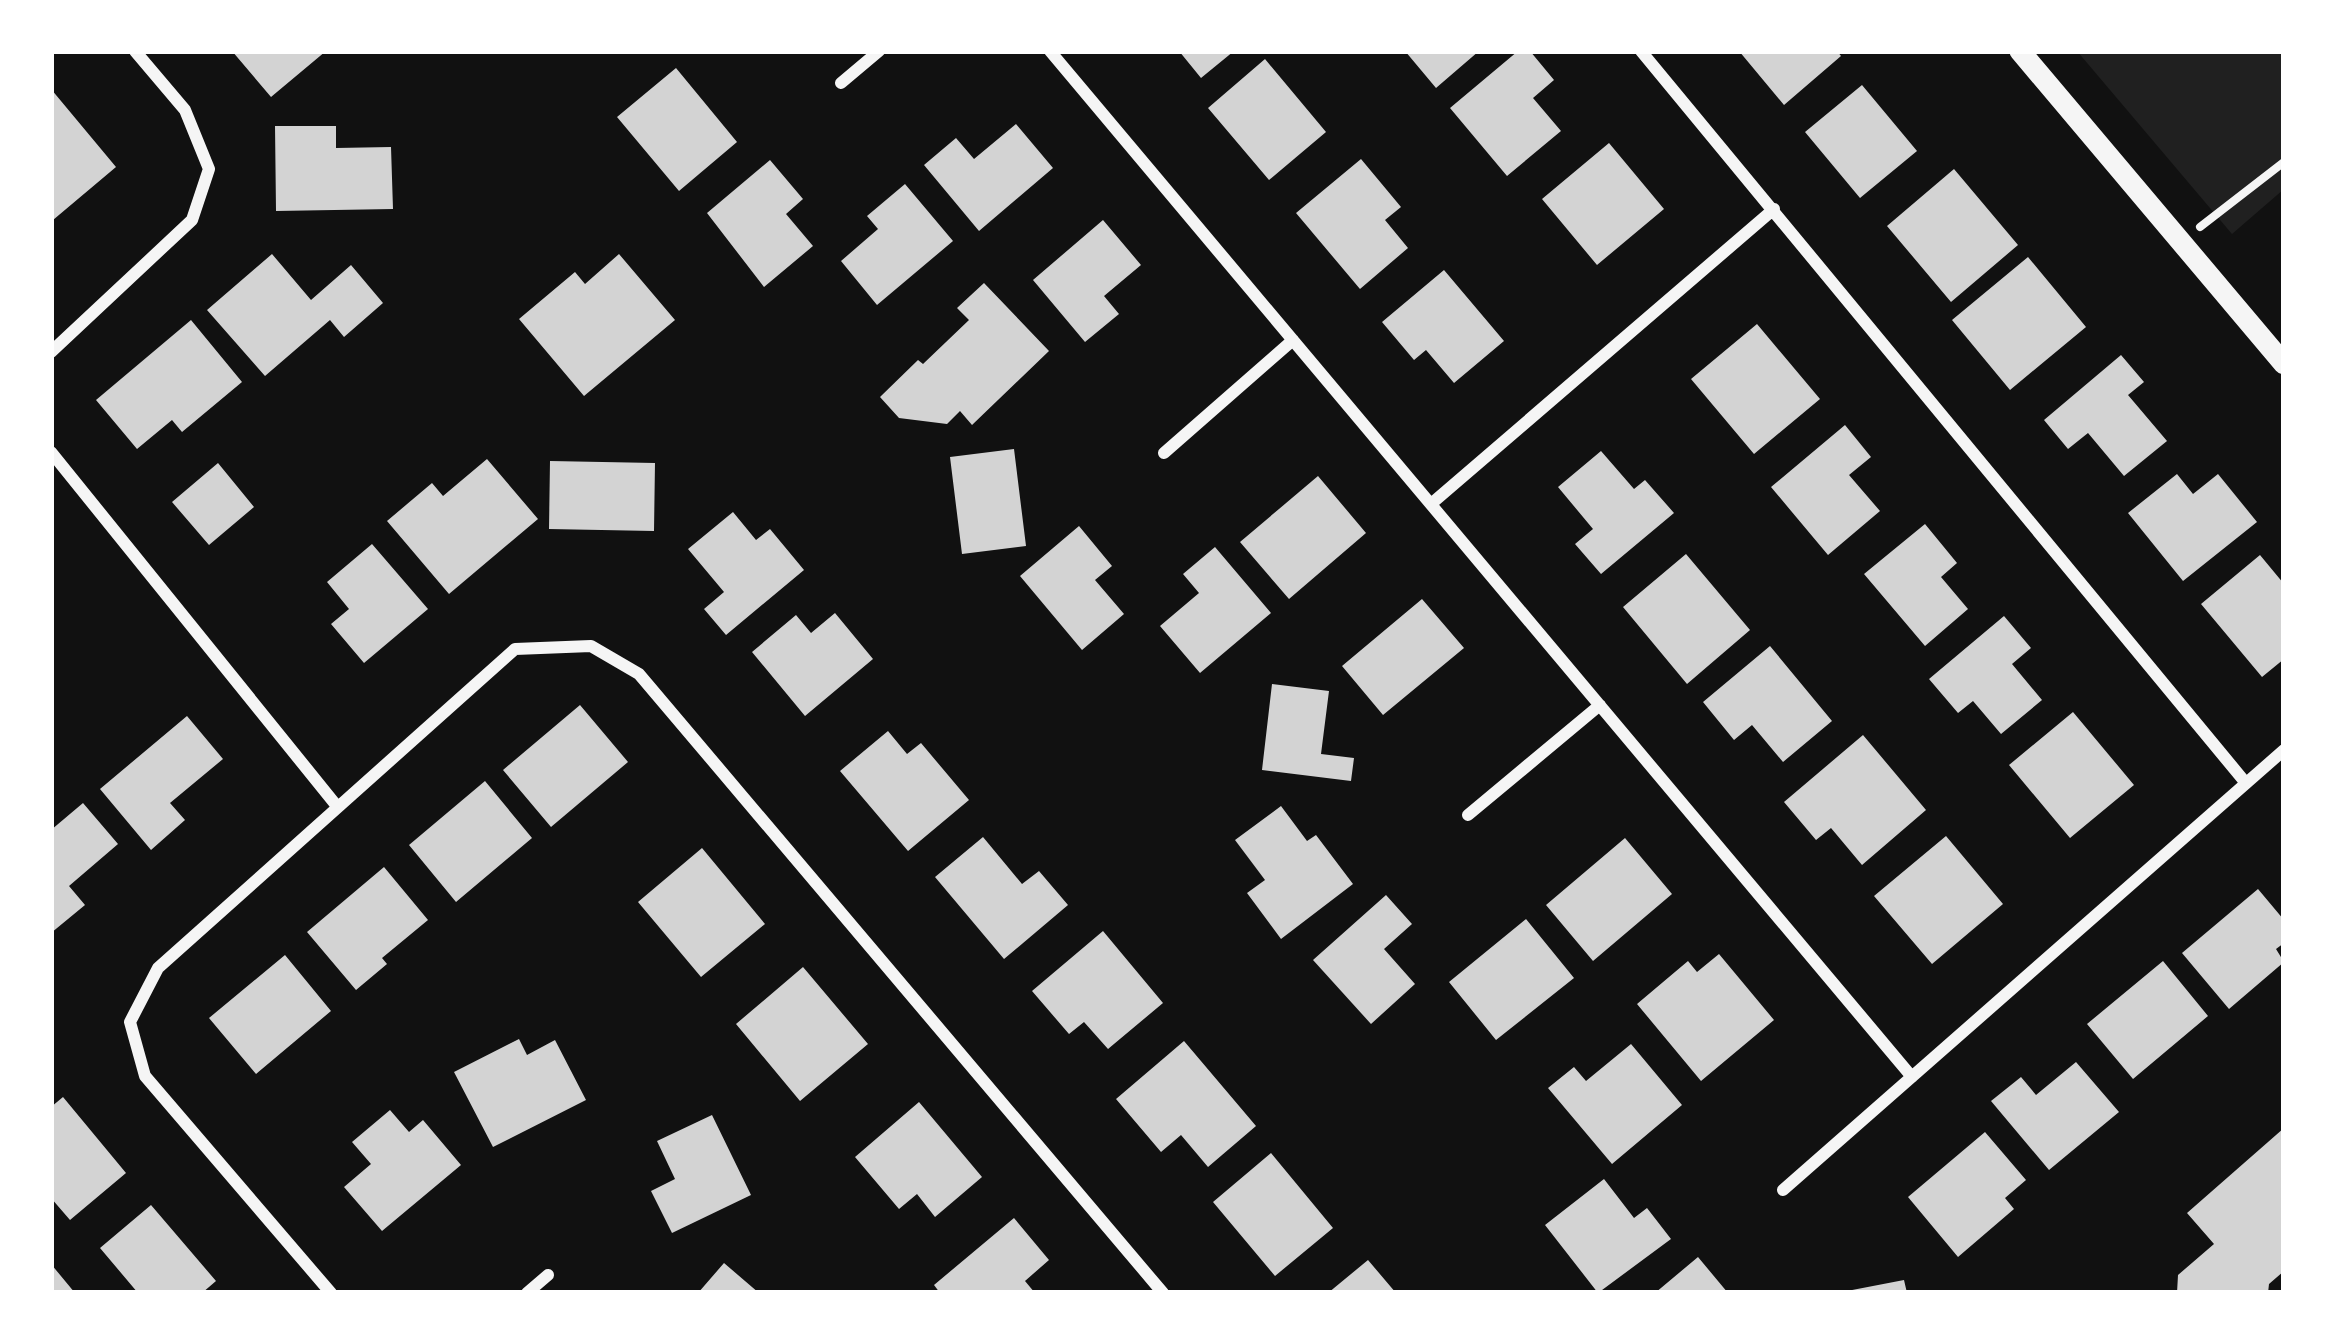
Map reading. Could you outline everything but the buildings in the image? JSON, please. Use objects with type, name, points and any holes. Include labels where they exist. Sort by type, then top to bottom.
[{"type":"street","points":[[51,352],[192,220],[209,169],[185,110],[135,51]]},
{"type":"street","points":[[841,83],[879,51]]},
{"type":"street","points":[[1050,51],[1912,1077]]},
{"type":"street","points":[[1641,51],[2245,782]]},
{"type":"street","points":[[2020,51],[2284,364]]},
{"type":"street","points":[[1431,504],[1774,209]]},
{"type":"street","points":[[1164,453],[1293,340]]},
{"type":"street","points":[[51,452],[336,806]]},
{"type":"street","points":[[331,1293],[145,1076],[130,1022],[158,968],[515,650],[591,646],[639,674],[1162,1293]]},
{"type":"street","points":[[1468,814],[1600,705]]},
{"type":"street","points":[[1783,1190],[2284,750]]},
{"type":"street","points":[[527,1293],[548,1275]]},
{"type":"path","points":[[2181,242],[2284,162]]},
{"type":"shaded area","points":[[2077,51],[2284,51],[2284,189],[2232,234]]}]
